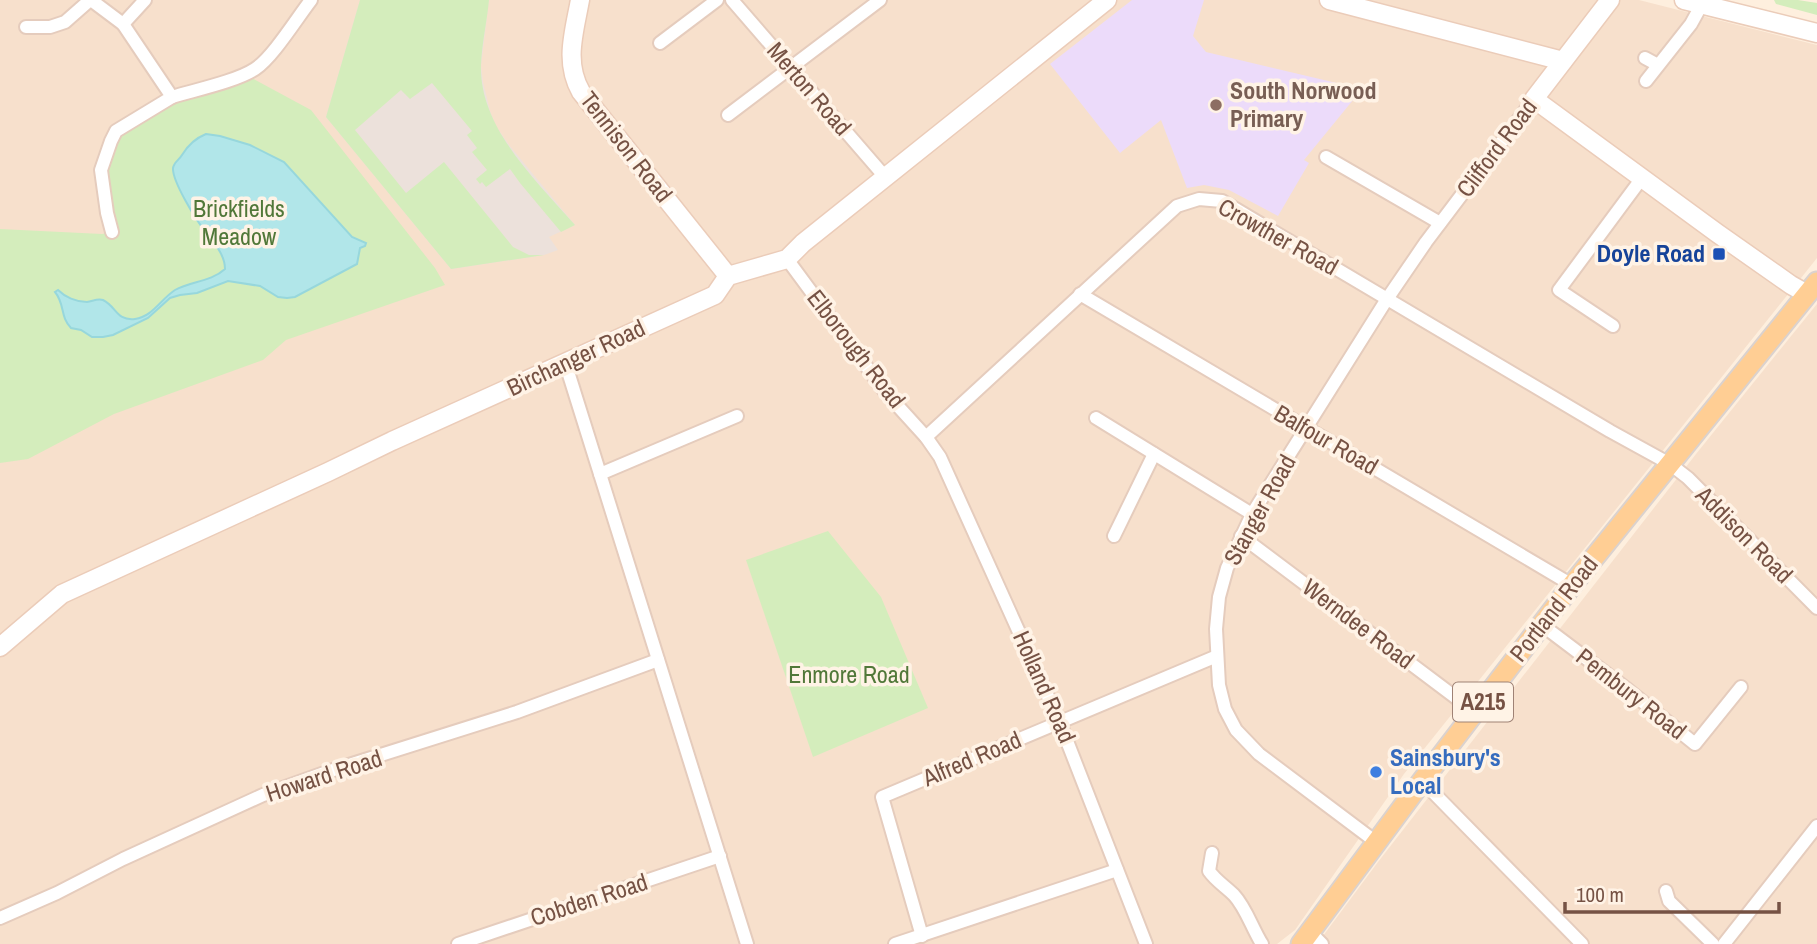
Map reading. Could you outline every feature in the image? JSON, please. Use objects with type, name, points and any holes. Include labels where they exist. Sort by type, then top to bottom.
[{"type":"main road","name":"Portland Road","points":[[1311,940],[1376,842],[1572,585],[1814,291]]},
{"type":"street","points":[[26,27],[50,27],[65,22],[91,0],[123,24],[172,97]]},
{"type":"street","points":[[123,24],[145,0]]},
{"type":"street","points":[[112,232],[105,205],[101,170],[116,131],[172,97],[240,77],[255,69],[311,0]]},
{"type":"street","name":"Tennison Road","points":[[580,0],[571,54],[572,69],[581,92],[728,276]]},
{"type":"street","points":[[660,43],[717,0]]},
{"type":"street","name":"Merton Road","points":[[732,0],[886,177]]},
{"type":"street","points":[[728,115],[880,0]]},
{"type":"street","name":"Birchanger Road","points":[[0,647],[62,594],[391,440],[715,295],[728,276],[787,259],[803,243],[1107,0]]},
{"type":"street","points":[[1329,0],[1563,61]]},
{"type":"street","name":"Clifford Road","points":[[1387,299],[1440,223],[1610,0]]},
{"type":"street","points":[[1646,81],[1691,24],[1693,2],[1817,33]]},
{"type":"street","points":[[1645,58],[1658,65]]},
{"type":"street","points":[[1534,99],[1760,263],[1814,291]]},
{"type":"street","points":[[1326,157],[1440,223]]},
{"type":"street","points":[[1613,326],[1559,290],[1642,178]]},
{"type":"street","name":"Crowther Road","points":[[926,437],[1177,206],[1199,199],[1222,201],[1670,464]]},
{"type":"street","name":"Elborough Road","points":[[787,259],[887,393],[926,437]]},
{"type":"street","name":"Balfour Road","points":[[1080,295],[1572,585]]},
{"type":"street","name":"Stanger Road","points":[[1376,842],[1259,754],[1242,737],[1230,720],[1221,697],[1216,616],[1227,568],[1252,514],[1387,299]]},
{"type":"street","points":[[565,362],[747,944]]},
{"type":"street","points":[[600,474],[737,415]]},
{"type":"street","points":[[1096,418],[1252,514]]},
{"type":"street","name":"Holland Road","points":[[926,437],[940,457],[955,488],[1060,723],[1146,944]]},
{"type":"street","points":[[1114,536],[1154,454]]},
{"type":"street","name":"Addison Road","points":[[1670,464],[1688,478],[1817,608]]},
{"type":"street","name":"Werndee Road","points":[[1241,536],[1475,712]]},
{"type":"street","name":"Pembury Road","points":[[1542,625],[1695,744],[1741,687]]},
{"type":"street","name":"Alfred Road","points":[[922,936],[882,797],[1217,656]]},
{"type":"street","name":"Howard Road","points":[[0,918],[262,795],[517,712],[659,660]]},
{"type":"street","points":[[1422,781],[1582,944]]},
{"type":"street","points":[[1724,944],[1817,826]]},
{"type":"street","points":[[1213,853],[1209,871],[1216,881],[1234,895],[1262,944]]},
{"type":"street","name":"Cobden Road","points":[[458,944],[720,856]]},
{"type":"street","points":[[895,944],[1117,870]]},
{"type":"street","points":[[1666,891],[1669,901],[1713,944]]},
{"type":"shaded area","points":[[0,0],[1639,0],[1817,45],[1817,258],[1404,774],[1295,930],[1277,944],[0,944]]},
{"type":"shaded area","points":[[360,0],[489,0],[481,66],[490,111],[509,145],[575,225],[549,237],[558,250],[544,255],[451,269],[326,117]]},
{"type":"shaded area","name":"South Norwood Primary","points":[[1132,0],[1204,0],[1193,36],[1206,52],[1362,89],[1304,160],[1309,163],[1278,216],[1229,190],[1204,185],[1187,188],[1161,120],[1120,153],[1050,64]]},
{"type":"shaded area","points":[[1817,304],[1817,944],[1317,944],[1696,454]]},
{"type":"green space","points":[[360,0],[489,0],[481,65],[483,88],[490,110],[513,152],[575,225],[561,232],[510,169],[486,187],[482,182],[480,184],[476,179],[487,170],[472,152],[477,148],[467,135],[472,131],[432,83],[410,99],[401,90],[355,130],[406,193],[444,162],[513,247],[529,255],[544,255],[451,269],[326,117]]},
{"type":"green space","points":[[1774,0],[1817,3],[1817,15],[1776,4]]},
{"type":"green space","name":"Brickfields Meadow","points":[[250,77],[311,110],[435,268],[445,285],[286,340],[263,360],[114,414],[28,459],[0,463],[0,229],[102,234],[112,232],[103,171],[111,126]]},
{"type":"green space","name":"Enmore Road","points":[[828,531],[881,597],[928,708],[813,757],[746,560]]},
{"type":"water","points":[[206,134],[250,145],[284,162],[352,237],[366,243],[360,248],[357,264],[295,297],[278,297],[260,286],[228,281],[197,293],[170,298],[148,318],[113,335],[92,337],[81,330],[71,328],[55,292],[58,290],[79,301],[103,300],[120,316],[135,319],[151,311],[175,290],[214,276],[225,269],[221,253],[180,191],[173,168],[187,148]]},
{"type":"place","name":"South Norwood Primary","points":[[1216,105]]},
{"type":"place","name":"Doyle Road","points":[[1719,254]]},
{"type":"place","name":"Sainsbury's Local","points":[[1376,772]]}]
